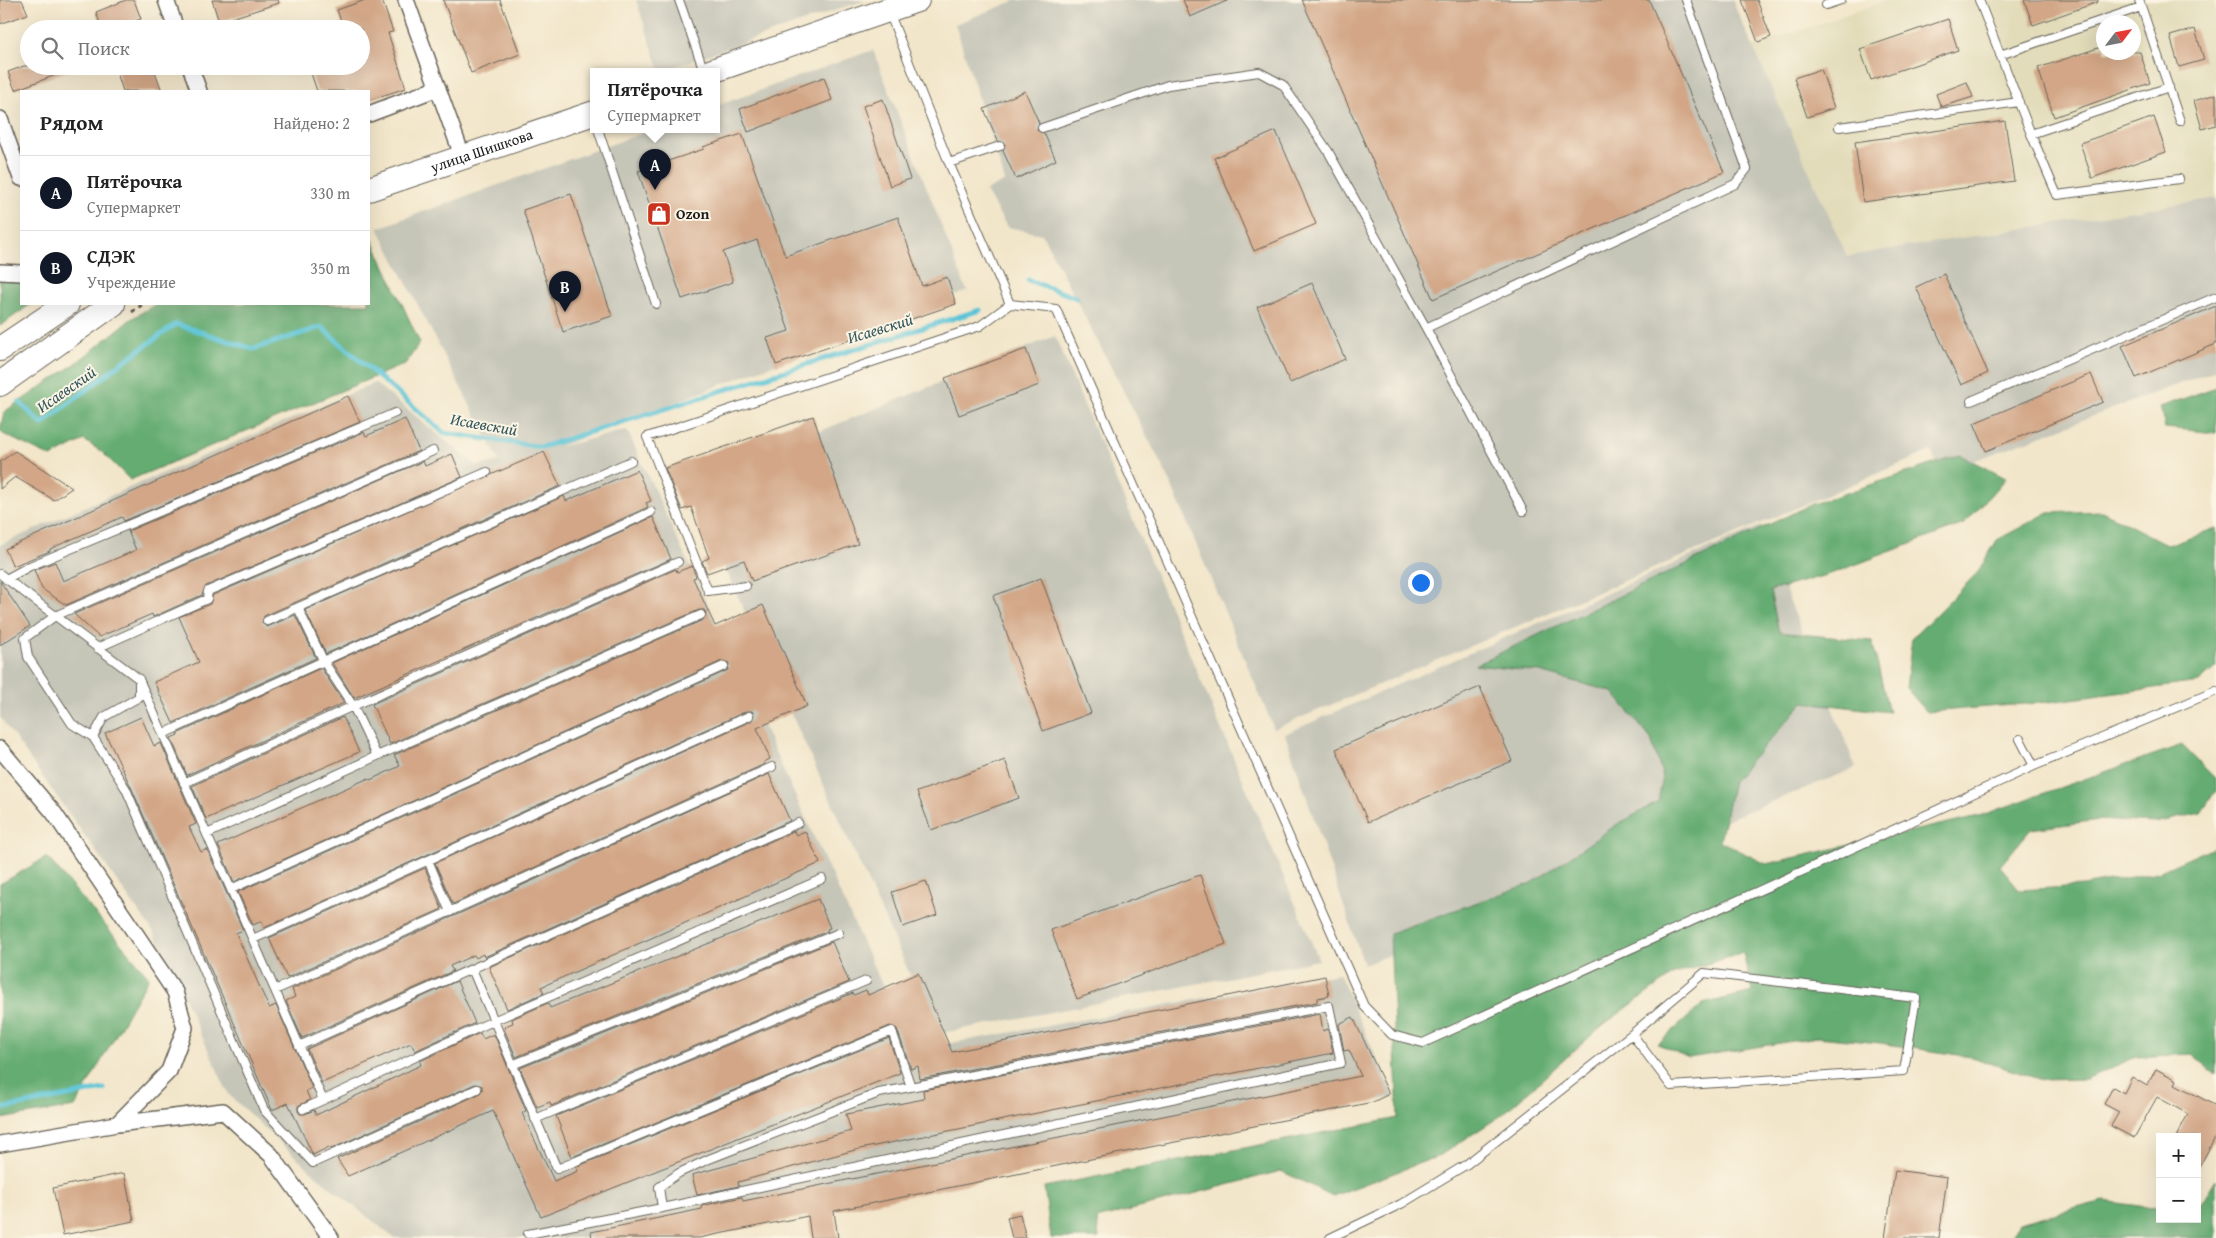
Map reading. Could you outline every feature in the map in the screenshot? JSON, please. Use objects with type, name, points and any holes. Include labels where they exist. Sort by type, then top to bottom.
[{"type":"main road","points":[[720,68],[917,0]]},
{"type":"main road","name":"улица Шишкова","points":[[370,189],[590,115]]},
{"type":"main road","points":[[0,349],[66,305]]},
{"type":"main road","points":[[0,384],[112,305]]},
{"type":"street","points":[[166,0],[173,20]]},
{"type":"street","points":[[406,0],[462,158]]},
{"type":"street","points":[[193,75],[199,90]]},
{"type":"street","points":[[370,114],[438,88]]},
{"type":"street","points":[[0,118],[20,175]]},
{"type":"street","points":[[0,272],[20,273]]},
{"type":"street","points":[[0,749],[54,813],[176,992],[185,1028],[169,1071],[117,1124]]},
{"type":"street","points":[[0,1144],[117,1124],[223,1110],[271,1155],[331,1238]]},
{"type":"lane","points":[[679,0],[703,68]]},
{"type":"lane","points":[[1426,328],[1735,184],[1743,174],[1747,168],[1686,0]]},
{"type":"lane","points":[[1826,5],[1841,0]]},
{"type":"lane","points":[[1979,0],[2031,134],[2058,195],[2179,179]]},
{"type":"lane","points":[[2000,55],[2140,3],[2180,121]]},
{"type":"lane","points":[[888,10],[1010,304]]},
{"type":"lane","points":[[1042,128],[1168,85],[1259,72],[1283,86],[1328,151],[1426,328],[1523,511]]},
{"type":"lane","points":[[2031,134],[2169,88]]},
{"type":"lane","points":[[1839,127],[2019,102]]},
{"type":"lane","points":[[599,133],[656,304]]},
{"type":"lane","points":[[950,163],[1000,146]]},
{"type":"lane","points":[[1971,401],[2216,296]]},
{"type":"lane","points":[[746,586],[708,592],[647,437],[980,326],[1010,304],[1056,309],[1364,1006],[1392,1035],[1423,1043],[2034,766],[2216,691]]},
{"type":"lane","points":[[3,577],[395,413]]},
{"type":"lane","points":[[433,451],[54,616],[25,638],[28,657],[72,724],[93,737],[126,789],[264,1110],[313,1163],[477,1089]]},
{"type":"lane","points":[[267,621],[631,460]]},
{"type":"lane","points":[[97,648],[207,599],[208,590],[487,472]]},
{"type":"lane","points":[[163,734],[651,512]]},
{"type":"lane","points":[[184,783],[678,562]]},
{"type":"lane","points":[[3,577],[139,679],[323,1100]]},
{"type":"lane","points":[[298,608],[324,662],[353,706],[377,756]]},
{"type":"lane","points":[[207,834],[377,756],[701,615]]},
{"type":"lane","points":[[231,889],[724,666]]},
{"type":"lane","points":[[93,737],[104,717],[139,697],[139,679]]},
{"type":"lane","points":[[253,939],[748,716]]},
{"type":"lane","points":[[2020,739],[2034,766]]},
{"type":"lane","points":[[275,990],[772,767]]},
{"type":"lane","points":[[299,1046],[798,823]]},
{"type":"lane","points":[[428,860],[450,912]]},
{"type":"lane","points":[[303,1109],[493,1021],[822,879]]},
{"type":"lane","points":[[512,1065],[839,933]]},
{"type":"lane","points":[[472,969],[557,1169],[892,1031],[911,1087]]},
{"type":"lane","points":[[1330,1238],[1401,1204],[1467,1164],[1632,1034],[1704,973],[1916,998],[1904,1070],[1672,1086],[1632,1034]]},
{"type":"lane","points":[[535,1119],[866,981]]},
{"type":"lane","points":[[528,1234],[662,1208],[1341,1062],[1329,1006],[879,1092],[709,1158],[679,1173],[659,1187],[662,1208]]},
{"type":"shaded area","points":[[636,0],[865,0],[671,68],[659,68]]},
{"type":"shaded area","points":[[1017,0],[1732,0],[1847,256],[2216,198],[2216,370],[1941,473],[1931,451],[1274,729],[1168,477],[1042,234],[1007,227],[986,191],[1005,181],[955,24]]},
{"type":"shaded area","points":[[1888,0],[2212,0],[2216,9],[2216,198],[1847,256],[1752,47]]},
{"type":"shaded area","points":[[873,50],[967,291],[558,447],[627,430],[912,1050],[1339,974],[1394,1097],[699,1238],[394,1238],[319,1178],[229,1095],[154,933],[0,717],[0,545],[91,504],[375,383],[477,466],[499,461],[378,228],[643,133],[720,133],[720,105]]},
{"type":"shaded area","points":[[1055,336],[1319,960],[937,1034],[687,485]]},
{"type":"shaded area","points":[[1760,526],[1856,768],[1364,965],[1285,734]]},
{"type":"green space","points":[[370,234],[420,343],[405,364],[130,480],[102,452],[84,440],[51,457],[0,431],[4,412],[75,364],[131,319],[154,305],[370,305]]},
{"type":"green space","points":[[0,277],[20,277],[20,305],[30,305],[0,326]]},
{"type":"green space","points":[[2216,387],[2216,433],[2165,428],[2160,407]]},
{"type":"green space","points":[[1960,455],[2006,478],[1964,524],[1833,573],[1770,591],[1779,632],[1872,641],[1889,712],[1804,702],[1733,781],[1720,841],[1766,864],[1979,816],[2182,745],[2216,779],[2216,791],[2201,813],[2155,823],[2099,820],[2031,829],[2000,866],[2020,890],[2083,886],[2158,872],[2216,846],[2216,1074],[2192,1054],[2136,1057],[2086,1079],[2042,1080],[1971,1057],[1880,1043],[1817,1037],[1689,1058],[1658,1044],[1703,1004],[1752,992],[1743,953],[1674,974],[1603,1025],[1502,1115],[1439,1156],[1333,1196],[1281,1171],[1097,1219],[1099,1238],[1051,1238],[1044,1187],[1398,1118],[1390,933],[1532,883],[1616,825],[1658,802],[1663,777],[1651,739],[1613,692],[1540,672],[1475,665],[1810,505]]},
{"type":"green space","points":[[2102,511],[2168,545],[2216,528],[2216,667],[2199,682],[2049,702],[1927,712],[1906,688],[1912,638],[1978,572],[1997,540],[2047,513]]},
{"type":"green space","points":[[47,857],[149,977],[75,1107],[0,1119],[0,884]]},
{"type":"green space","points":[[2216,1179],[2216,1238],[2009,1238],[2019,1223],[2104,1201],[2146,1207],[2156,1206],[2156,1223],[2201,1223],[2201,1203]]},
{"type":"building","points":[[0,0],[22,0],[28,14],[0,24]]},
{"type":"building","points":[[126,0],[134,0],[141,19],[99,20],[96,12]]},
{"type":"building","points":[[212,0],[278,0],[279,3],[225,20],[218,20]]},
{"type":"building","points":[[365,0],[382,0],[393,32],[388,33],[406,88],[370,100],[370,90],[317,90],[312,75],[370,75],[370,20],[341,20],[337,10]]},
{"type":"building","points":[[443,0],[500,0],[520,54],[471,73]]},
{"type":"building","points":[[1183,0],[1229,0],[1190,17]]},
{"type":"building","points":[[1302,0],[1649,0],[1724,172],[1433,299]]},
{"type":"building","points":[[1742,0],[1757,0],[1771,37],[1758,42]]},
{"type":"building","points":[[2024,0],[2098,0],[2098,2],[2033,25]]},
{"type":"building","points":[[1948,19],[1958,50],[1871,80],[1860,49]]},
{"type":"building","points":[[2195,29],[2204,60],[2179,67],[2170,36]]},
{"type":"building","points":[[2096,49],[2096,60],[2141,60],[2141,55],[2150,83],[2054,117],[2038,68]]},
{"type":"building","points":[[20,68],[20,75],[56,75],[15,90],[8,72]]},
{"type":"building","points":[[1821,69],[1834,108],[1807,117],[1794,78]]},
{"type":"building","points":[[118,75],[156,75],[162,90],[123,90]]},
{"type":"building","points":[[824,77],[832,100],[748,132],[740,109]]},
{"type":"building","points":[[1967,82],[1973,97],[1941,107],[1936,94]]},
{"type":"building","points":[[1025,91],[1039,123],[1037,130],[1044,133],[1056,160],[1016,179],[1003,151],[1005,144],[998,141],[984,109]]},
{"type":"building","points":[[2216,94],[2216,125],[2202,129],[2194,101]]},
{"type":"building","points":[[883,99],[910,179],[890,186],[863,106]]},
{"type":"building","points":[[2154,117],[2166,152],[2092,178],[2080,143]]},
{"type":"building","points":[[2005,121],[2014,181],[1863,202],[1855,142]]},
{"type":"building","points":[[1276,131],[1316,224],[1254,251],[1214,158]]},
{"type":"building","points":[[742,134],[785,256],[898,217],[922,286],[947,277],[956,304],[776,365],[767,338],[789,331],[757,240],[723,252],[733,282],[682,299],[638,171]]},
{"type":"building","points":[[571,194],[612,316],[563,332],[523,210]]},
{"type":"building","points":[[1944,274],[1988,373],[1961,385],[1916,287]]},
{"type":"building","points":[[1312,283],[1345,359],[1290,383],[1257,307]]},
{"type":"building","points":[[2216,306],[2216,344],[2136,378],[2122,346]]},
{"type":"building","points":[[1026,349],[1039,385],[959,415],[945,378]]},
{"type":"building","points":[[2091,374],[2103,402],[1986,451],[1974,423]]},
{"type":"building","points":[[348,396],[360,422],[124,521],[122,517],[13,566],[5,549]]},
{"type":"building","points":[[813,416],[858,544],[752,581],[744,560],[707,573],[702,561],[709,558],[691,507],[682,510],[665,468]]},
{"type":"building","points":[[405,419],[419,451],[66,605],[42,589],[34,570],[55,562],[63,581],[136,550],[128,531],[364,432],[366,436]]},
{"type":"building","points":[[15,451],[72,488],[54,500],[15,477],[0,489],[0,462]]},
{"type":"building","points":[[544,452],[560,486],[264,616],[262,623],[267,627],[295,615],[316,658],[173,723],[154,682],[199,662],[179,617],[210,604],[213,595]]},
{"type":"building","points":[[452,454],[462,477],[206,586],[202,595],[153,617],[152,614],[99,637],[74,614],[423,461],[425,466]]},
{"type":"building","points":[[637,470],[651,501],[646,503],[648,507],[326,654],[305,610],[564,496],[566,501]]},
{"type":"building","points":[[653,517],[671,559],[354,698],[332,663]]},
{"type":"building","points":[[692,566],[696,577],[693,578],[715,626],[763,605],[807,706],[757,728],[770,759],[764,762],[765,764],[453,904],[435,863],[751,721],[754,714],[752,711],[747,711],[264,928],[262,921],[253,925],[238,892],[728,670],[729,663],[722,661],[234,882],[218,845],[400,766],[394,755],[703,620],[706,613],[704,610],[699,610],[390,744],[372,704],[676,569],[677,572]]},
{"type":"building","points":[[1041,578],[1091,713],[1043,731],[993,596]]},
{"type":"building","points":[[0,581],[30,626],[0,645]]},
{"type":"building","points":[[321,668],[344,703],[187,775],[171,738]]},
{"type":"building","points":[[1480,687],[1512,761],[1368,822],[1336,749]]},
{"type":"building","points":[[141,717],[154,746],[161,743],[196,824],[189,827],[201,852],[207,849],[243,930],[236,933],[269,1008],[276,1005],[312,1088],[306,1091],[310,1100],[298,1106],[300,1114],[314,1110],[316,1115],[421,1065],[420,1061],[480,1033],[483,1039],[494,1034],[526,1111],[522,1113],[554,1181],[578,1171],[576,1167],[889,1038],[900,1073],[541,1217],[493,1111],[348,1176],[337,1159],[479,1094],[482,1086],[475,1084],[331,1149],[329,1147],[313,1155],[288,1103],[272,1110],[131,787],[105,733]]},
{"type":"building","points":[[343,717],[359,752],[206,819],[192,786]]},
{"type":"building","points":[[1005,760],[1019,798],[931,830],[917,792]]},
{"type":"building","points":[[769,774],[790,821],[484,957],[483,954],[476,958],[474,955],[450,966],[453,971],[302,1038],[286,1001],[295,997],[292,989]]},
{"type":"building","points":[[794,831],[796,835],[805,831],[820,863],[541,987],[544,993],[507,1009],[489,967]]},
{"type":"building","points":[[425,868],[442,909],[287,978],[269,938]]},
{"type":"building","points":[[1200,875],[1226,944],[1077,999],[1051,930]]},
{"type":"building","points":[[926,881],[937,915],[903,927],[892,892]]},
{"type":"building","points":[[818,899],[830,928],[827,929],[828,931],[516,1057],[504,1029],[506,1028],[505,1026],[513,1023],[512,1019],[548,1003],[550,1008]]},
{"type":"building","points":[[832,942],[849,982],[551,1106],[550,1102],[537,1107],[520,1068]]},
{"type":"building","points":[[918,973],[952,1052],[1325,976],[1329,996],[1317,998],[1317,1002],[920,1079],[918,1066],[911,1069],[897,1029],[890,1026],[572,1157],[556,1116],[853,993],[854,995],[866,990],[868,995]]},
{"type":"building","points":[[457,981],[475,1023],[415,1051],[411,1043],[322,1083],[307,1049]]},
{"type":"building","points":[[1320,1014],[1323,1031],[1328,1029],[1333,1053],[855,1150],[738,1182],[739,1186],[697,1195],[692,1175],[851,1131],[846,1114],[924,1099],[923,1090]]},
{"type":"building","points":[[1353,1017],[1389,1094],[1373,1102],[834,1211],[838,1238],[811,1238],[808,1216],[699,1238],[592,1238],[591,1232],[702,1209],[701,1206],[742,1197],[743,1201],[1361,1076],[1349,1050],[1344,1051],[1339,1024]]},
{"type":"building","points":[[2156,1069],[2177,1080],[2175,1084],[2216,1106],[2216,1136],[2201,1164],[2201,1133],[2178,1133],[2188,1114],[2157,1097],[2134,1138],[2111,1126],[2119,1112],[2104,1104],[2113,1087],[2124,1093],[2132,1077],[2147,1086]]},
{"type":"building","points":[[1895,1170],[1947,1177],[1939,1238],[1885,1238]]},
{"type":"building","points":[[124,1173],[134,1221],[63,1235],[53,1188]]},
{"type":"building","points":[[1020,1214],[1026,1238],[1012,1238],[1007,1217]]},
{"type":"waterway","name":"Исаевский","points":[[1028,280],[1077,298]]},
{"type":"waterway","name":"Исаевский","points":[[19,402],[42,424],[176,324],[253,349],[321,327],[444,433],[542,447],[980,310]]},
{"type":"waterway","points":[[0,1109],[104,1089]]},
{"type":"place","name":"Пятёрочка","points":[[655,190]]},
{"type":"place","name":"Ozon","points":[[659,214]]},
{"type":"place","name":"СДЭК","points":[[565,312]]}]
